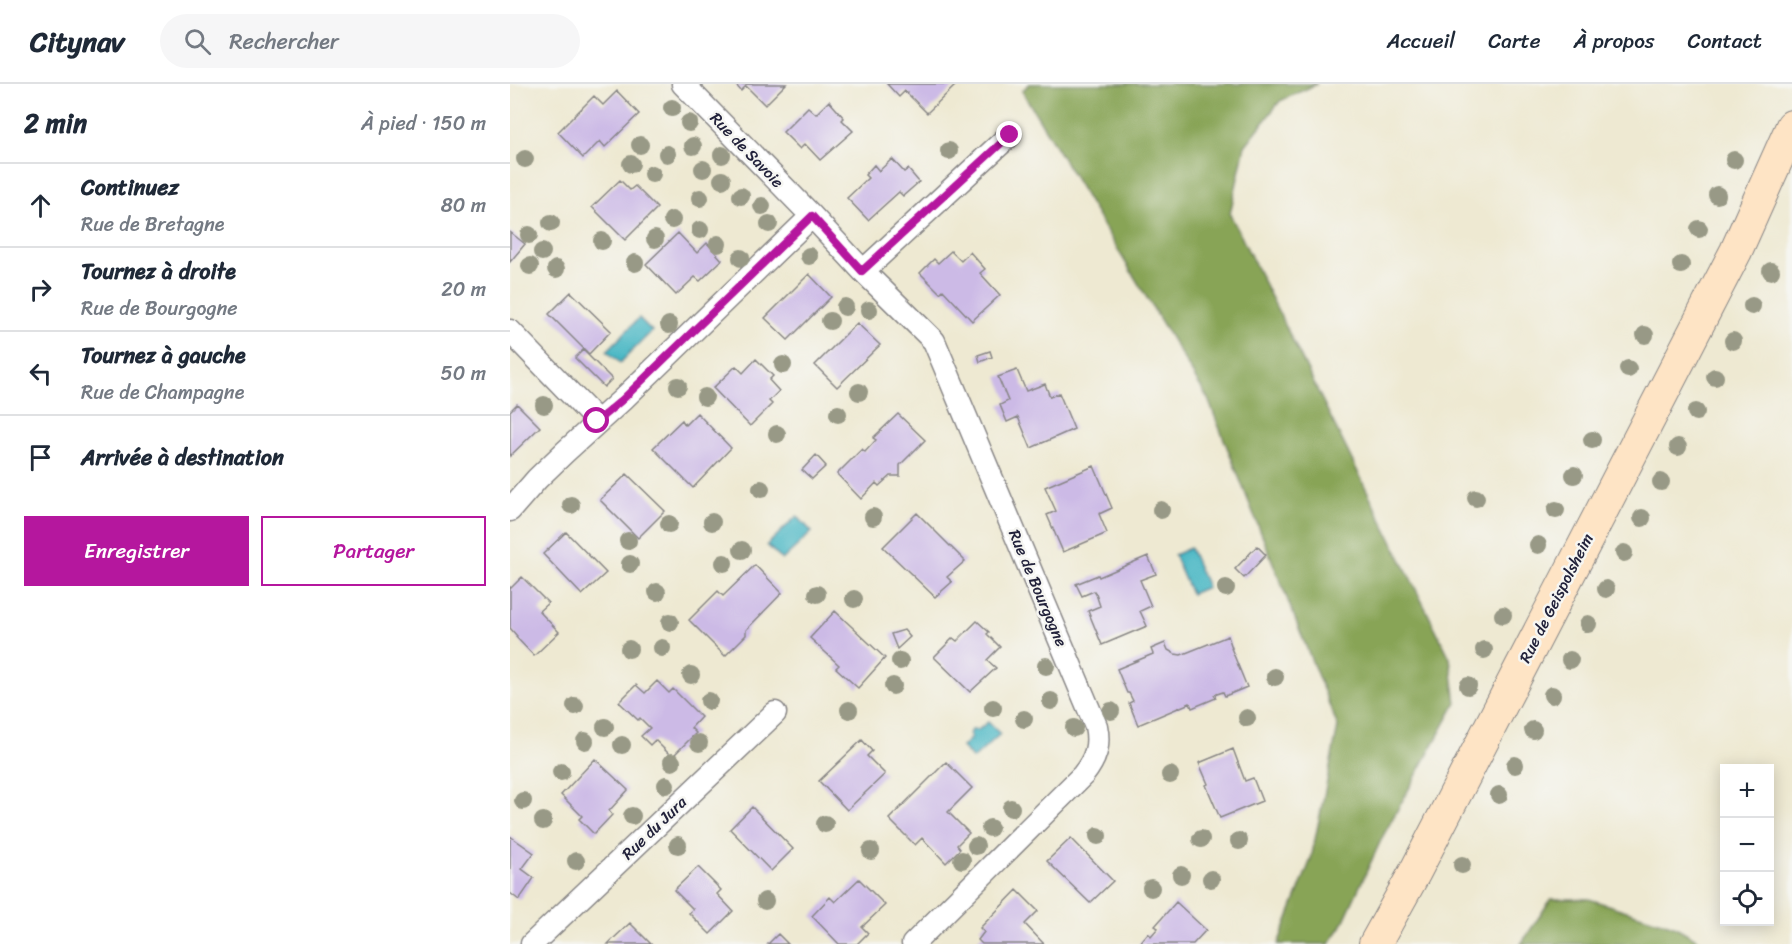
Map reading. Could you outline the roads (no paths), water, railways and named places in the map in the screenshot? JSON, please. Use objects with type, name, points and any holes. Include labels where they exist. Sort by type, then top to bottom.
[{"type":"main road","name":"Rue de Geispolsheim","points":[[1375,944],[1415,872],[1736,251],[1792,126]]},
{"type":"main road","name":"Rue de Geispolsheim","points":[[1736,251],[1792,164]]},
{"type":"street","name":"Rue de Savoie","points":[[683,84],[812,216]]},
{"type":"street","points":[[862,271],[1010,135]]},
{"type":"street","name":"Rue de Bourgogne","points":[[812,216],[862,271],[934,341],[1096,726],[1099,743],[1095,757],[1083,775],[913,944]]},
{"type":"street","points":[[510,510],[537,479],[812,216]]},
{"type":"street","points":[[510,331],[597,421]]},
{"type":"street","name":"Rue du Jura","points":[[532,944],[775,713]]},
{"type":"water","points":[[639,318],[652,331],[620,363],[607,351]]},
{"type":"water","points":[[797,516],[812,532],[782,560],[767,545]]},
{"type":"water","points":[[1190,548],[1207,587],[1191,594],[1174,555]]},
{"type":"water","points":[[988,722],[1000,734],[973,759],[962,747],[971,738],[969,734],[971,730],[978,730]]}]
